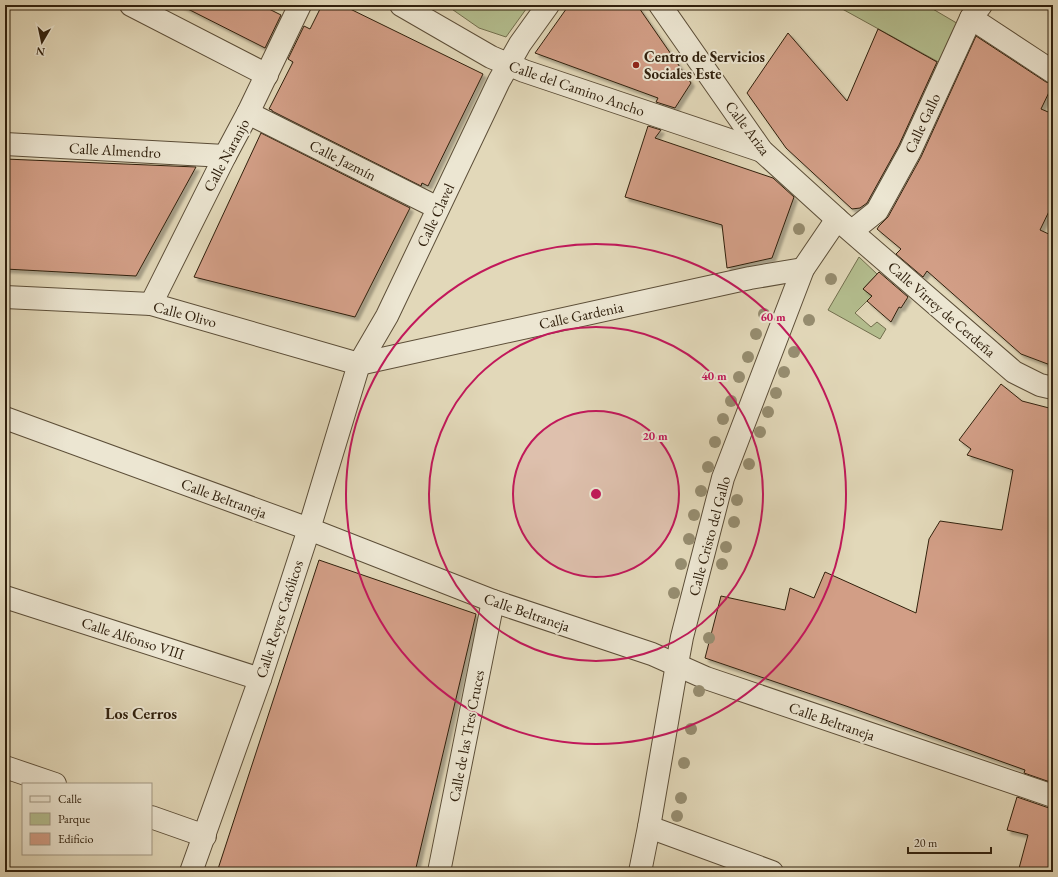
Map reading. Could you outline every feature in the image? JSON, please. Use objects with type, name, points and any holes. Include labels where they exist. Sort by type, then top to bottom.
[{"type":"street","points":[[131,5],[267,75]]},
{"type":"street","name":"Calle Naranjo","points":[[151,304],[267,75],[300,5]]},
{"type":"street","name":"Calle del Camino Ancho","points":[[401,5],[491,57],[508,64],[762,151]]},
{"type":"street","name":"Calle Clavel","points":[[359,364],[387,316],[508,64],[520,44],[548,5]]},
{"type":"street","name":"Calle Ariza","points":[[660,5],[762,151],[844,225]]},
{"type":"street","points":[[976,11],[1053,72]]},
{"type":"street","name":"Calle Gallo","points":[[844,225],[877,211],[910,150],[976,11]]},
{"type":"street","name":"Calle Jazmín","points":[[248,113],[438,208]]},
{"type":"street","name":"Calle Almendro","points":[[5,144],[225,156]]},
{"type":"street","name":"Calle Cristo del Gallo","points":[[640,872],[676,664],[723,478],[803,269],[844,225]]},
{"type":"street","name":"Calle Virrey de Cerdeña","points":[[844,225],[1014,372],[1040,385],[1053,388]]},
{"type":"street","name":"Calle Gardenia","points":[[359,364],[750,278],[803,269]]},
{"type":"street","name":"Calle Olivo","points":[[5,297],[151,304],[359,364]]},
{"type":"street","name":"Calle Reyes Católicos","points":[[191,872],[260,679],[309,529],[359,364]]},
{"type":"street","name":"Calle Beltraneja","points":[[5,418],[309,529],[493,601],[652,654],[706,678],[1053,796]]},
{"type":"street","name":"Calle Alfonso VIII","points":[[5,597],[260,679]]},
{"type":"street","name":"Calle de las Tres Cruces","points":[[439,872],[493,601]]},
{"type":"street","points":[[5,766],[52,783]]},
{"type":"street","points":[[152,817],[205,836]]},
{"type":"street","points":[[649,827],[772,872]]},
{"type":"green space","points":[[446,5],[529,5],[506,37],[479,28]]},
{"type":"green space","points":[[835,5],[926,5],[960,25],[942,64]]},
{"type":"green space","points":[[859,257],[877,274],[863,289],[872,296],[855,313],[871,327],[877,322],[886,329],[880,339],[828,310]]},
{"type":"building","points":[[180,5],[261,5],[281,15],[265,48]]},
{"type":"building","points":[[322,5],[342,5],[483,74],[428,186],[422,183],[421,186],[269,109],[293,62],[288,59],[304,26],[310,29]]},
{"type":"building","points":[[569,5],[637,5],[691,83],[675,108],[656,102],[658,98],[535,53]]},
{"type":"building","points":[[878,29],[937,62],[899,145],[867,203],[860,208],[852,209],[786,148],[747,93],[788,33],[847,101]]},
{"type":"building","points":[[976,36],[1046,82],[1053,84],[1041,109],[1053,114],[1053,203],[1040,230],[1053,236],[1053,366],[1021,354],[927,271],[923,277],[896,254],[901,249],[877,229],[888,217],[921,157]]},
{"type":"building","points":[[648,126],[661,130],[655,138],[773,178],[794,197],[772,258],[727,268],[722,225],[625,197]]},
{"type":"building","points":[[261,133],[410,208],[355,317],[194,277]]},
{"type":"building","points":[[5,159],[196,167],[136,276],[5,269]]},
{"type":"building","points":[[879,272],[908,297],[901,308],[899,307],[891,322],[867,301],[872,296],[863,289]]},
{"type":"building","points":[[1001,384],[1022,401],[1053,409],[1053,783],[1024,773],[1025,770],[846,706],[705,658],[721,596],[785,610],[790,588],[814,598],[825,572],[916,613],[929,539],[940,521],[1002,530],[1013,470],[967,455],[971,449],[959,440]]},
{"type":"building","points":[[319,560],[476,614],[415,872],[217,872]]},
{"type":"building","points":[[1017,797],[1053,808],[1053,872],[1018,872],[1028,835],[1007,830]]},
{"type":"place","name":"Centro de Servicios Sociales Este","points":[[636,65]]},
{"type":"district","name":"Los Cerros","points":[[141,713]]}]
